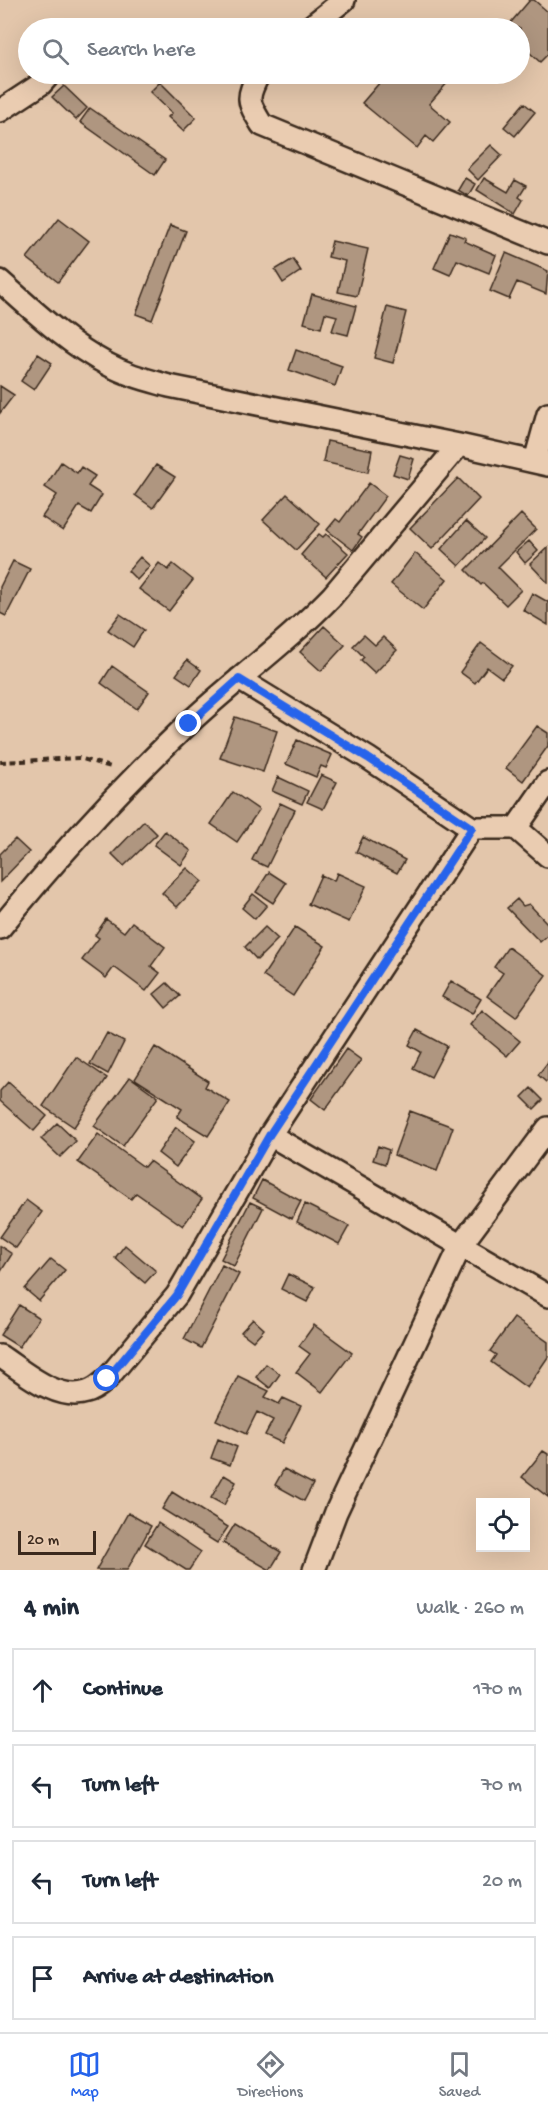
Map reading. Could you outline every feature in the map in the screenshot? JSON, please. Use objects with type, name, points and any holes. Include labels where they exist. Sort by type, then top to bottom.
[{"type":"street","points":[[322,18],[344,0]]},
{"type":"street","points":[[0,111],[41,84]]},
{"type":"street","points":[[254,84],[250,92],[251,107],[262,125],[548,243]]},
{"type":"street","points":[[0,281],[46,321],[107,364],[136,377],[169,386],[542,463],[548,414]]},
{"type":"street","points":[[0,928],[42,876],[189,724],[311,618],[332,596],[459,445]]},
{"type":"street","points":[[239,679],[368,758],[472,828],[516,828],[548,856]]},
{"type":"street","points":[[516,828],[548,782]]},
{"type":"street","points":[[0,1356],[40,1382],[70,1394],[85,1393],[95,1389],[107,1379],[177,1295],[270,1134],[472,828]]},
{"type":"street","points":[[314,1570],[336,1512],[461,1245],[548,1128]]},
{"type":"street","points":[[270,1134],[548,1296]]},
{"type":"path","points":[[0,762],[79,758],[96,761],[137,776]]},
{"type":"building","points":[[530,0],[534,0],[548,12],[548,54],[540,62],[530,53],[530,18],[515,18]]},
{"type":"building","points":[[158,84],[162,84],[196,118],[183,131],[168,117],[172,113],[150,92]]},
{"type":"building","points":[[378,84],[446,84],[429,104],[450,122],[433,142],[426,136],[417,148],[362,103]]},
{"type":"building","points":[[64,86],[87,108],[76,120],[52,97]]},
{"type":"building","points":[[524,103],[535,112],[515,136],[504,127]]},
{"type":"building","points":[[90,108],[165,160],[155,175],[80,122]]},
{"type":"building","points":[[491,145],[502,155],[478,180],[467,169]]},
{"type":"building","points":[[465,178],[475,184],[468,196],[458,190]]},
{"type":"building","points":[[484,178],[508,192],[515,180],[526,186],[519,197],[523,200],[515,214],[477,190]]},
{"type":"building","points":[[59,218],[89,241],[58,282],[27,258]]},
{"type":"building","points":[[170,225],[186,231],[152,320],[136,314]]},
{"type":"building","points":[[450,232],[496,255],[489,273],[457,260],[450,275],[434,268]]},
{"type":"building","points":[[332,241],[368,249],[357,296],[338,292],[345,261],[328,257]]},
{"type":"building","points":[[506,253],[548,271],[546,294],[517,282],[509,299],[490,291]]},
{"type":"building","points":[[293,259],[301,271],[283,283],[275,270]]},
{"type":"building","points":[[312,294],[356,306],[348,335],[332,331],[337,316],[325,313],[321,328],[304,323]]},
{"type":"building","points":[[387,307],[406,312],[393,363],[374,358]]},
{"type":"building","points":[[296,350],[342,366],[335,386],[289,370]]},
{"type":"building","points":[[38,354],[52,363],[34,390],[21,381]]},
{"type":"building","points":[[0,386],[14,395],[0,413]]},
{"type":"building","points":[[327,441],[372,450],[368,472],[323,462]]},
{"type":"building","points":[[400,455],[414,459],[408,479],[393,474]]},
{"type":"building","points":[[61,462],[77,473],[81,467],[95,476],[88,486],[102,495],[91,513],[79,506],[63,531],[42,517],[57,495],[45,487]]},
{"type":"building","points":[[156,465],[175,477],[153,508],[135,495]]},
{"type":"building","points":[[458,478],[479,499],[432,549],[410,528]]},
{"type":"building","points":[[369,483],[386,496],[358,534],[362,537],[353,550],[327,530],[336,519],[340,522]]},
{"type":"building","points":[[287,494],[320,524],[296,550],[263,520]]},
{"type":"building","points":[[521,514],[536,529],[498,567],[521,590],[506,605],[466,570]]},
{"type":"building","points":[[466,521],[485,538],[459,566],[441,549]]},
{"type":"building","points":[[319,534],[323,537],[326,534],[348,553],[326,577],[301,555]]},
{"type":"building","points":[[529,541],[538,551],[525,563],[516,552]]},
{"type":"building","points":[[548,547],[548,583],[530,564]]},
{"type":"building","points":[[415,553],[447,579],[423,610],[391,584]]},
{"type":"building","points":[[140,557],[150,566],[137,580],[128,571]]},
{"type":"building","points":[[13,561],[30,569],[6,616],[0,613],[0,587]]},
{"type":"building","points":[[159,563],[168,570],[173,564],[193,580],[169,611],[139,589]]},
{"type":"building","points":[[532,593],[548,602],[548,625],[523,610]]},
{"type":"building","points":[[120,614],[144,630],[133,647],[108,630]]},
{"type":"building","points":[[324,626],[345,645],[321,671],[300,652]]},
{"type":"building","points":[[364,635],[375,645],[383,637],[397,650],[375,673],[361,660],[364,657],[353,646]]},
{"type":"building","points":[[481,643],[512,666],[502,678],[487,667],[475,683],[460,672]]},
{"type":"building","points":[[187,660],[201,670],[191,685],[176,675]]},
{"type":"building","points":[[112,666],[149,692],[137,709],[101,683]]},
{"type":"building","points":[[235,717],[277,731],[263,772],[220,758]]},
{"type":"building","points":[[537,726],[548,733],[548,746],[523,781],[506,768]]},
{"type":"building","points":[[297,740],[332,755],[326,768],[321,766],[316,777],[286,764]]},
{"type":"building","points":[[321,775],[337,782],[323,809],[307,802]]},
{"type":"building","points":[[278,777],[308,791],[302,804],[272,791]]},
{"type":"building","points":[[233,792],[259,810],[237,842],[211,824]]},
{"type":"building","points":[[280,803],[295,810],[267,867],[252,860]]},
{"type":"building","points":[[144,821],[157,834],[124,866],[112,854]]},
{"type":"building","points":[[165,831],[191,851],[181,865],[154,845]]},
{"type":"building","points":[[363,837],[405,860],[397,873],[356,852]]},
{"type":"building","points":[[15,839],[29,852],[0,882],[0,854]]},
{"type":"building","points":[[187,868],[202,881],[177,907],[162,893]]},
{"type":"building","points":[[269,872],[286,883],[273,903],[256,892]]},
{"type":"building","points":[[337,873],[366,886],[349,922],[308,904],[321,875],[334,881]]},
{"type":"building","points":[[253,894],[267,905],[255,919],[242,908]]},
{"type":"building","points":[[517,899],[523,906],[529,904],[548,924],[548,935],[540,942],[507,908]]},
{"type":"building","points":[[106,919],[124,932],[132,922],[165,947],[151,966],[160,973],[146,991],[114,967],[106,978],[82,960],[99,938],[95,935]]},
{"type":"building","points":[[265,927],[278,939],[257,960],[245,947]]},
{"type":"building","points":[[295,927],[325,946],[293,996],[263,976]]},
{"type":"building","points":[[508,947],[546,975],[516,1017],[487,996],[503,973],[494,967]]},
{"type":"building","points":[[451,981],[481,999],[472,1014],[442,997]]},
{"type":"building","points":[[167,983],[180,996],[166,1008],[154,994]]},
{"type":"building","points":[[482,1010],[520,1041],[507,1056],[470,1025]]},
{"type":"building","points":[[417,1030],[447,1046],[431,1077],[413,1068],[421,1052],[409,1045]]},
{"type":"building","points":[[107,1033],[124,1042],[108,1074],[90,1064]]},
{"type":"building","points":[[155,1047],[208,1081],[205,1087],[230,1102],[208,1136],[177,1117],[182,1109],[135,1079]]},
{"type":"building","points":[[346,1049],[361,1060],[325,1110],[311,1099]]},
{"type":"building","points":[[76,1057],[107,1078],[74,1127],[43,1106]]},
{"type":"building","points":[[548,1062],[548,1080],[546,1082],[538,1075]]},
{"type":"building","points":[[130,1077],[158,1097],[123,1146],[94,1126]]},
{"type":"building","points":[[8,1082],[47,1116],[34,1131],[0,1101],[0,1091]]},
{"type":"building","points":[[531,1088],[543,1100],[534,1109],[522,1097]]},
{"type":"building","points":[[410,1111],[453,1127],[437,1171],[394,1155]]},
{"type":"building","points":[[57,1123],[76,1141],[60,1157],[41,1139]]},
{"type":"building","points":[[176,1127],[195,1141],[176,1167],[158,1153]]},
{"type":"building","points":[[98,1134],[144,1167],[149,1161],[202,1199],[183,1226],[136,1193],[131,1199],[78,1162]]},
{"type":"building","points":[[378,1146],[389,1150],[385,1164],[373,1160]]},
{"type":"building","points":[[262,1180],[301,1201],[292,1219],[253,1198]]},
{"type":"building","points":[[26,1200],[42,1212],[16,1248],[0,1237]]},
{"type":"building","points":[[250,1202],[263,1208],[234,1266],[221,1259]]},
{"type":"building","points":[[305,1204],[349,1226],[339,1244],[297,1222]]},
{"type":"building","points":[[125,1245],[156,1271],[145,1283],[115,1258]]},
{"type":"building","points":[[0,1246],[12,1254],[0,1273]]},
{"type":"building","points":[[51,1259],[65,1270],[39,1301],[25,1289]]},
{"type":"building","points":[[222,1265],[239,1274],[201,1348],[184,1339]]},
{"type":"building","points":[[288,1274],[315,1287],[307,1302],[281,1289]]},
{"type":"building","points":[[19,1305],[39,1318],[19,1347],[0,1335]]},
{"type":"building","points":[[514,1318],[548,1342],[548,1357],[527,1388],[491,1362],[496,1355],[490,1351]]},
{"type":"building","points":[[253,1319],[264,1329],[253,1341],[241,1332]]},
{"type":"building","points":[[314,1325],[352,1353],[322,1392],[296,1372],[310,1354],[299,1346]]},
{"type":"building","points":[[266,1364],[280,1374],[270,1388],[256,1377]]},
{"type":"building","points":[[238,1376],[269,1391],[265,1397],[279,1404],[283,1398],[301,1406],[282,1443],[265,1435],[273,1420],[257,1412],[246,1434],[216,1420]]},
{"type":"building","points":[[218,1439],[237,1447],[230,1465],[211,1458]]},
{"type":"building","points":[[543,1451],[548,1454],[548,1497],[522,1477]]},
{"type":"building","points":[[284,1469],[313,1484],[304,1501],[275,1485]]},
{"type":"building","points":[[224,1475],[236,1482],[224,1505],[211,1498]]},
{"type":"building","points":[[172,1492],[228,1527],[217,1543],[162,1509]]},
{"type":"building","points":[[128,1513],[151,1526],[127,1570],[96,1570]]},
{"type":"building","points":[[158,1523],[201,1552],[189,1570],[145,1544]]},
{"type":"building","points":[[235,1524],[281,1552],[270,1570],[223,1543]]},
{"type":"route","points":[[107,1379],[177,1295],[270,1134],[472,828],[368,758],[239,679],[189,724]]}]
